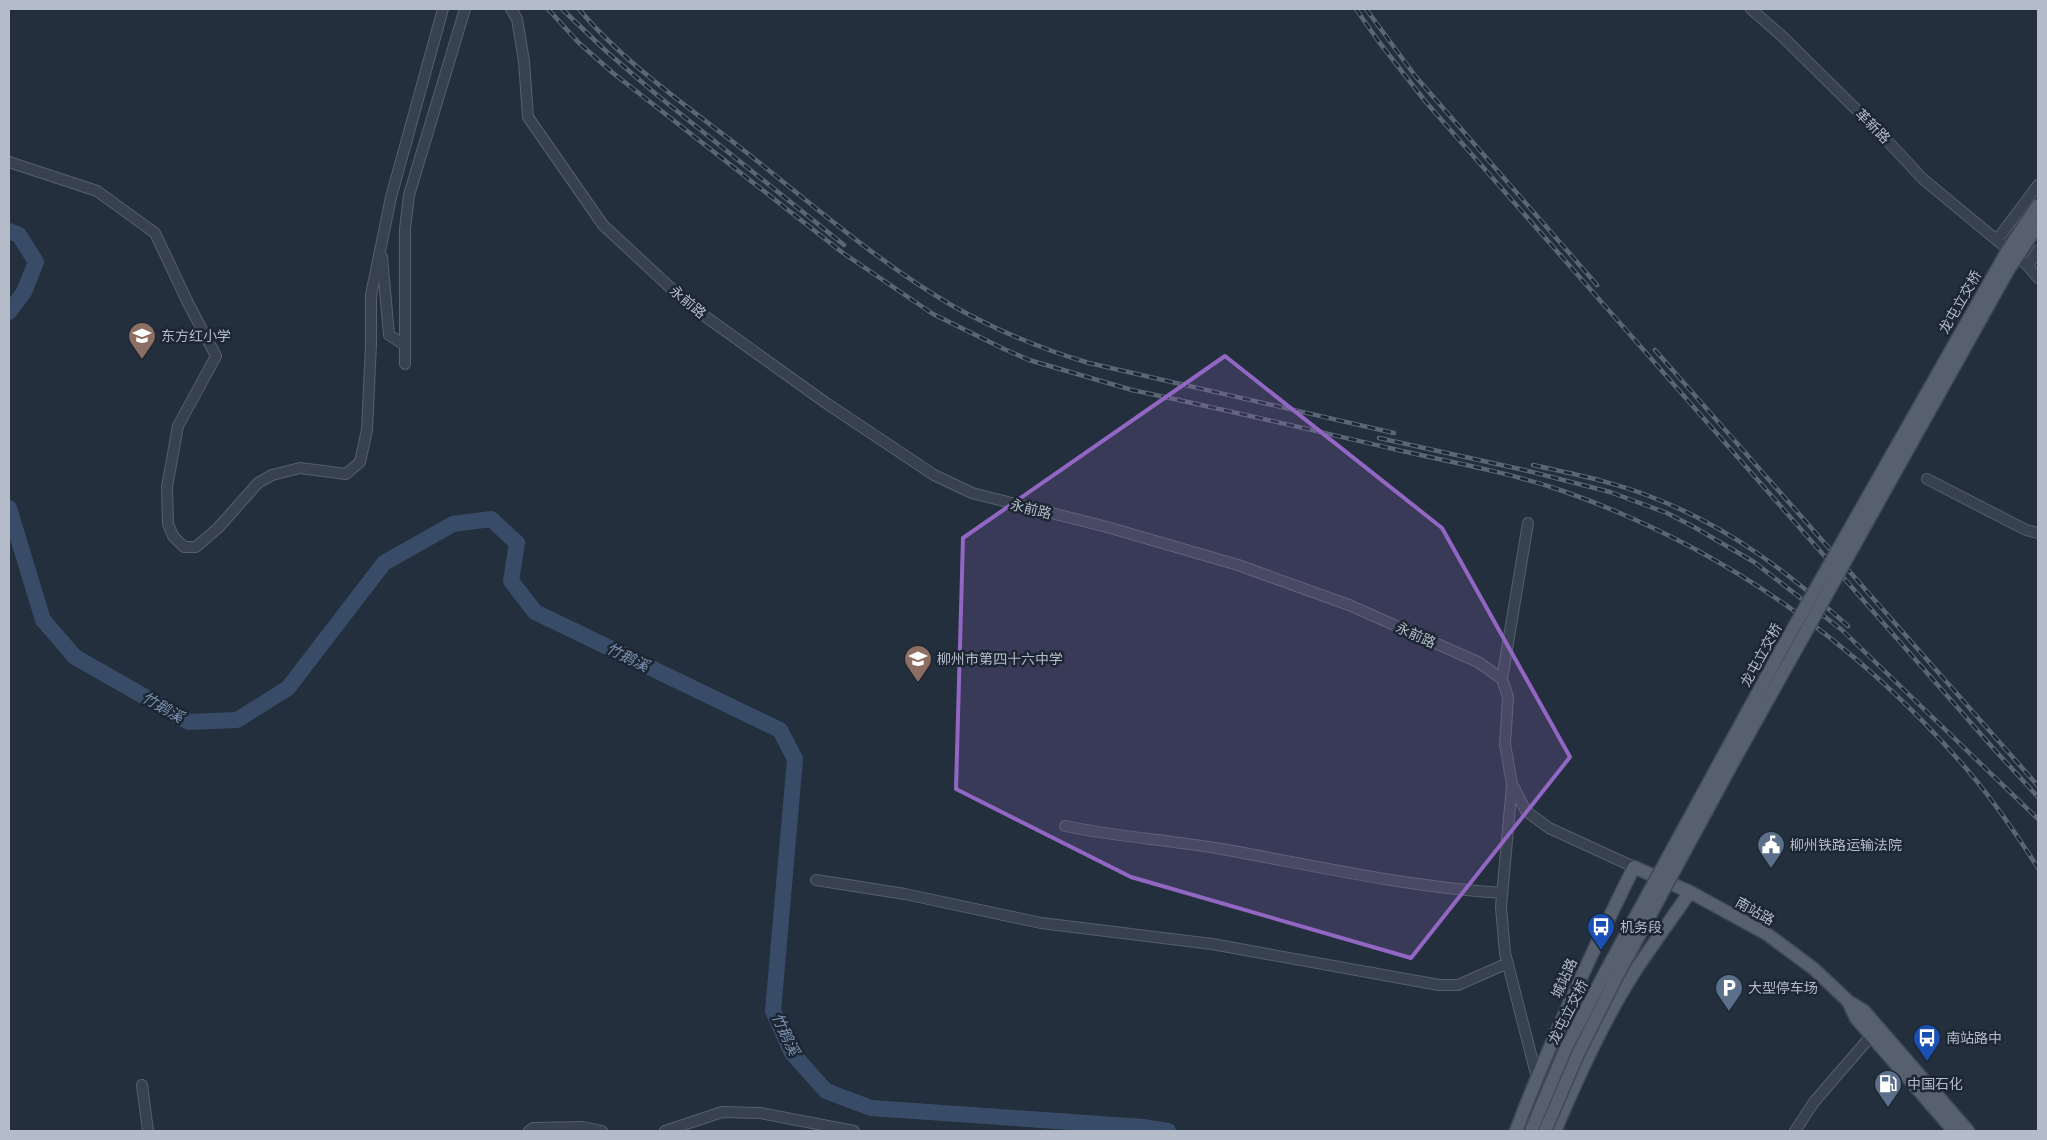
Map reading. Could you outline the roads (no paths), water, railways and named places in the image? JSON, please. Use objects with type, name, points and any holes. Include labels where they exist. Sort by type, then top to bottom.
[{"type":"main road","name":"龙屯立交桥","points":[[1531,1131],[1566,1048],[1780,652],[2008,250],[2038,204]]},
{"type":"main road","name":"龙屯立交桥","points":[[1545,1131],[1578,1054],[1612,986],[1728,771],[2008,270],[2038,225]]},
{"type":"main road","name":"南站路","points":[[1634,867],[1690,892],[1767,934],[1814,969],[1848,1001],[1864,1011],[1968,1131]]},
{"type":"main road","name":"城站路","points":[[1516,1131],[1600,934],[1634,867]]},
{"type":"main road","points":[[1555,1131],[1607,1018],[1634,972],[1690,892]]},
{"type":"main road","name":"南站路","points":[[1848,1001],[1856,1018],[1954,1131]]},
{"type":"street","points":[[9,162],[97,191],[155,233],[188,303],[216,356],[178,426],[168,478],[168,524],[173,536],[184,546],[196,547],[218,528],[258,483],[272,476],[300,468],[346,474],[360,462],[367,430],[371,295],[391,197],[443,9]]},
{"type":"street","points":[[405,364],[404,229],[409,194],[465,9]]},
{"type":"street","name":"永前路","points":[[512,9],[517,19],[524,61],[528,117],[603,225],[688,304],[909,459],[934,475],[972,494],[1107,528],[1238,565],[1349,605],[1478,662],[1502,679]]},
{"type":"street","name":"革新路","points":[[1751,9],[1783,37],[1923,178],[2028,266],[2038,278]]},
{"type":"street","points":[[1997,240],[2038,185]]},
{"type":"street","points":[[381,246],[389,335],[405,345]]},
{"type":"street","points":[[2028,266],[2038,250]]},
{"type":"street","points":[[1928,479],[2026,530],[2038,533]]},
{"type":"street","points":[[1528,523],[1502,679],[1508,697],[1505,744],[1512,784],[1501,907],[1508,963],[1537,1078]]},
{"type":"street","points":[[1512,784],[1526,811],[1549,828],[1634,867]]},
{"type":"street","points":[[1065,826],[1099,833],[1216,848],[1453,890],[1502,893]]},
{"type":"street","points":[[816,880],[905,894],[1041,923],[1212,944],[1439,985],[1458,985],[1508,963]]},
{"type":"street","points":[[1795,1131],[1814,1102],[1871,1036]]},
{"type":"street","points":[[142,1085],[148,1131]]},
{"type":"street","points":[[665,1131],[722,1112],[760,1114],[854,1131]]},
{"type":"street","points":[[529,1131],[533,1128],[583,1127],[602,1131]]},
{"type":"waterway","name":"竹鹅溪","points":[[9,231],[19,235],[36,262],[24,292],[9,312]]},
{"type":"waterway","name":"竹鹅溪","points":[[9,508],[43,620],[75,657],[189,722],[237,720],[288,688],[384,563],[453,524],[491,519],[517,543],[511,581],[535,612],[780,730],[795,759],[773,1011],[792,1053],[826,1091],[871,1108],[1143,1127],[1168,1131]]},
{"type":"railway","points":[[548,9],[579,43],[613,73],[843,253],[933,314],[1004,349],[1029,360],[1132,390],[1524,479],[1563,491],[1622,514],[1679,541],[1733,571],[1785,605],[1835,642],[1882,682],[1927,726],[1970,773],[2014,831],[2038,868]]},
{"type":"railway","points":[[562,9],[607,52],[657,95],[844,245]]},
{"type":"railway","points":[[579,9],[614,46],[675,98],[869,250],[925,289],[969,315],[1036,345],[1089,363],[1394,433]]},
{"type":"railway","points":[[1356,9],[1425,101],[2038,797]]},
{"type":"railway","points":[[1366,9],[1416,77],[1597,285]]},
{"type":"railway","points":[[1655,350],[2038,786]]},
{"type":"railway","points":[[1379,438],[1524,470],[1610,492],[1667,513],[1694,527],[1754,562],[1842,630],[2038,819]]},
{"type":"railway","points":[[1533,465],[1624,487],[1654,498],[1708,523],[1757,553],[1826,606],[1848,626]]},
{"type":"place","name":"东方红小学","points":[[142,360]]},
{"type":"place","name":"柳州市第四十六中学","points":[[918,683]]},
{"type":"place","name":"柳州铁路运输法院","points":[[1771,869]]},
{"type":"place","name":"机务段","points":[[1601,951]]},
{"type":"place","name":"大型停车场","points":[[1729,1012]]},
{"type":"place","name":"南站路中","points":[[1927,1062]]},
{"type":"place","name":"中国石化","points":[[1888,1108]]}]
